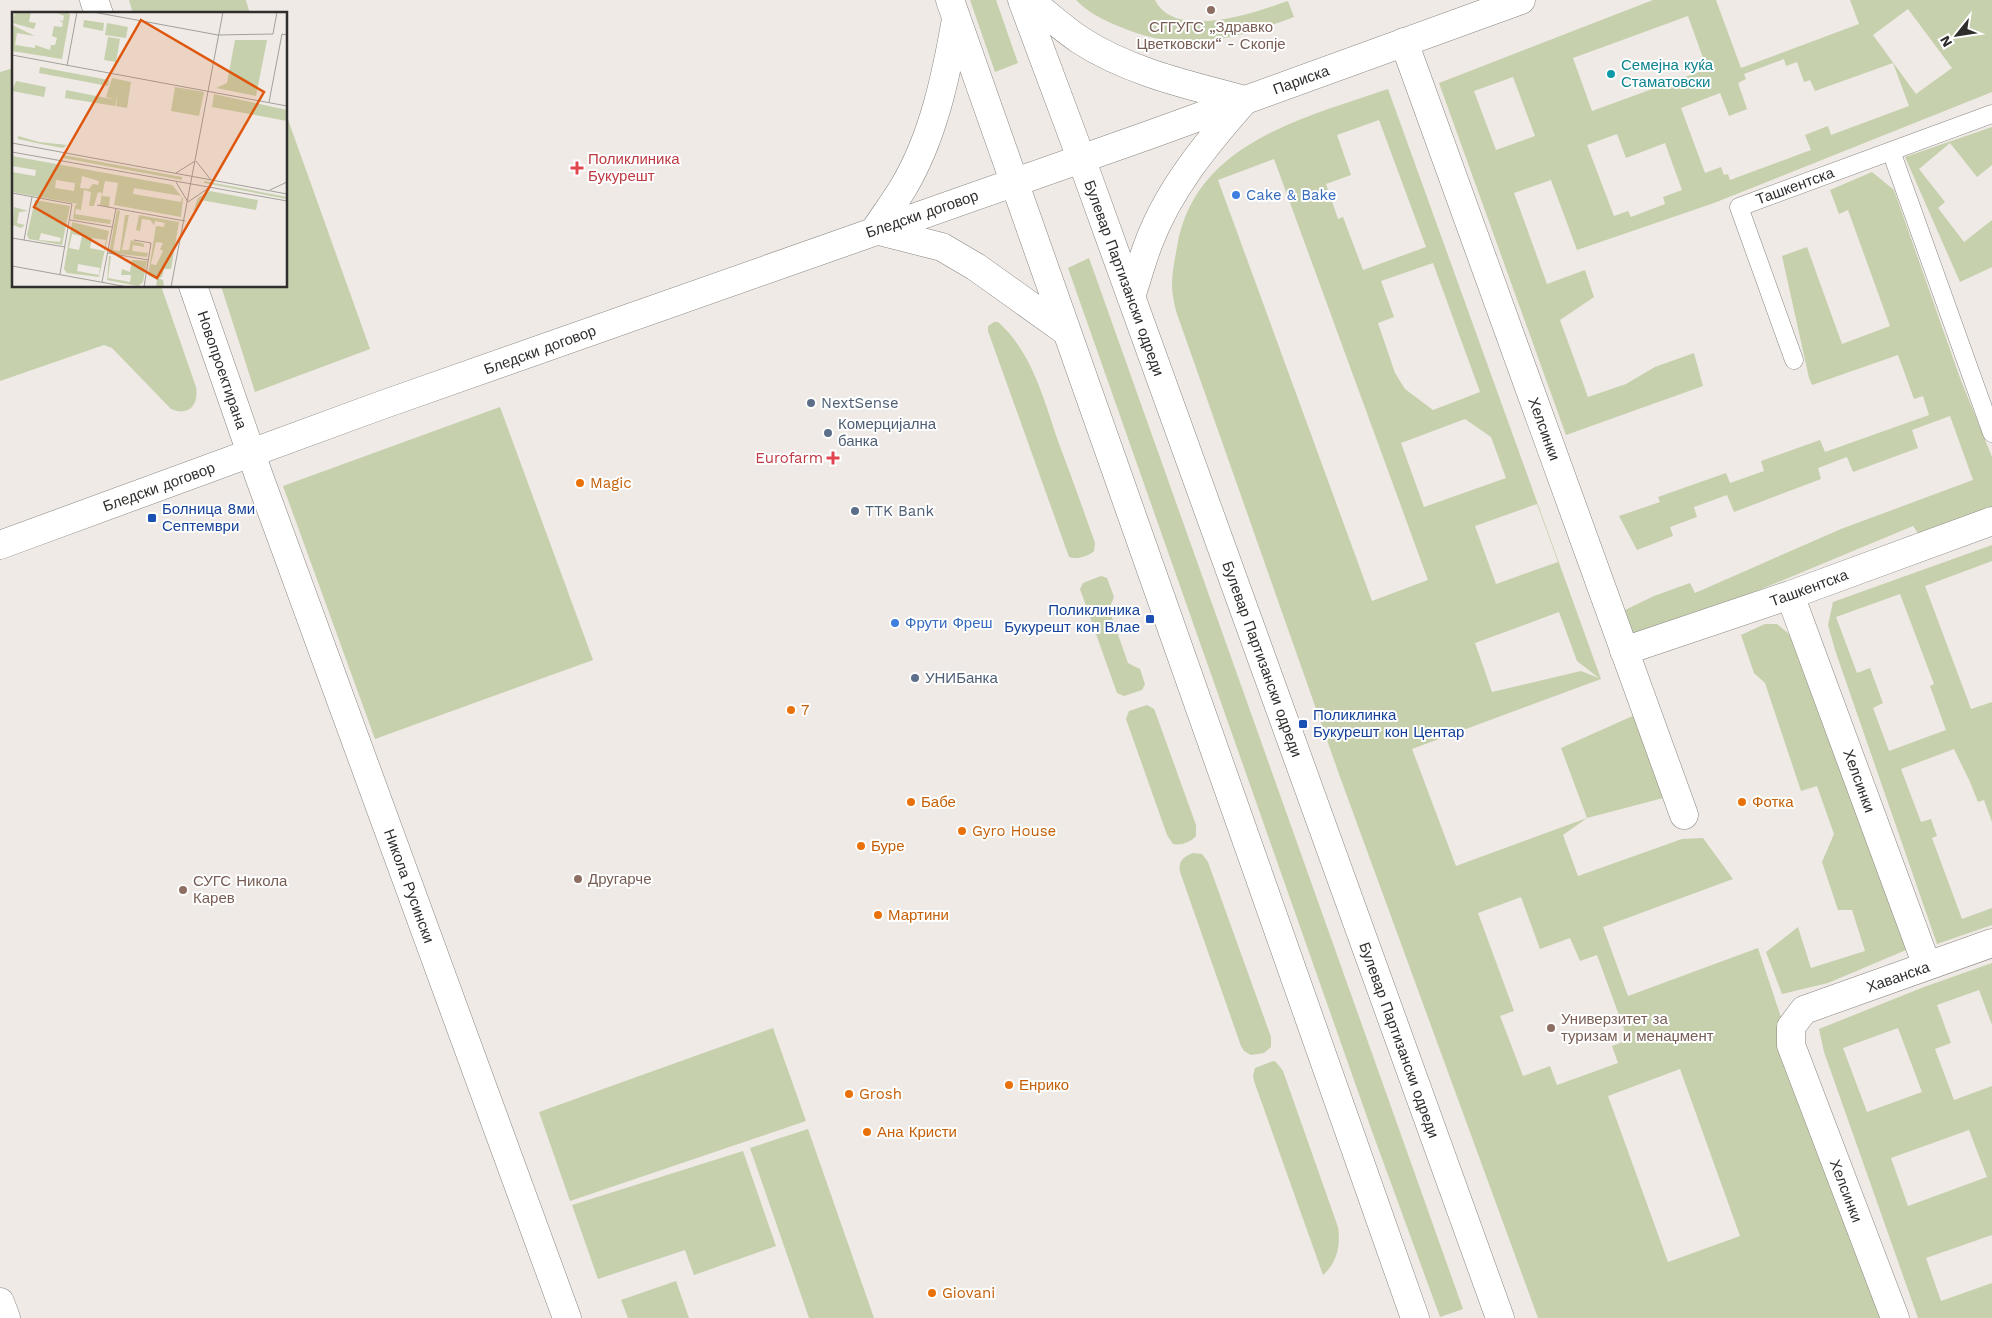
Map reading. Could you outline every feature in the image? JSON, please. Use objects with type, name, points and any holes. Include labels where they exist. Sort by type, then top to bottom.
[{"type":"street","name":"Булевар Партизански одреди","points":[[1022,0],[1081,158],[1500,1318]]},
{"type":"street","points":[[1029,0],[1080,40],[1122,63],[1184,84],[1245,100],[1207,143],[1172,196],[1149,240],[1131,297]]},
{"type":"street","name":"Париска","points":[[1081,158],[1521,0]]},
{"type":"street","points":[[953,9],[992,113],[1014,182],[1415,1318]]},
{"type":"street","points":[[953,9],[948,65],[926,139],[904,187],[875,230],[942,247],[976,267],[1067,332]]},
{"type":"street","name":"Хелсинки","points":[[1404,42],[1684,815]]},
{"type":"street","name":"Бледски договор","points":[[0,545],[251,453],[1081,158]]},
{"type":"street","name":"Новопроектирана","points":[[194,288],[251,453]]},
{"type":"street","name":"Никола Русински","points":[[251,453],[566,1318]]},
{"type":"street","name":"Ташкентска","points":[[1624,651],[1790,595],[1992,521]]},
{"type":"street","name":"Хелсинки","points":[[1790,595],[1927,966]]},
{"type":"street","name":"Хаванска","points":[[1804,1010],[1992,943]]},
{"type":"street","name":"Хелсинки","points":[[1804,1010],[1791,1027],[1791,1045],[1894,1318]]},
{"type":"street","points":[[0,1302],[6,1318]]},
{"type":"lane","name":"Ташкентска","points":[[1794,360],[1739,207],[1992,114]]},
{"type":"lane","points":[[1891,151],[1992,433]]},
{"type":"green space","points":[[129,0],[246,0],[249,12],[132,12]]},
{"type":"green space","points":[[970,0],[996,0],[1018,63],[995,72]]},
{"type":"green space","points":[[1076,0],[1155,0],[1165,12],[1180,19],[1197,21],[1237,16],[1288,1],[1294,17],[1228,37],[1207,41],[1185,42],[1141,35],[1096,15]]},
{"type":"green space","points":[[1653,0],[1716,0],[1741,68],[1859,24],[1850,0],[1992,0],[1992,92],[1714,203],[1577,250],[1551,180],[1514,193],[1547,284],[1585,270],[1594,297],[1560,320],[1588,397],[1626,384],[1655,367],[1694,353],[1703,386],[1566,435],[1439,83]],"holes":[[[1908,9],[1952,68],[1916,94],[1873,35]],[[1688,16],[1707,69],[1592,111],[1573,58]],[[1784,59],[1786,66],[1797,62],[1804,82],[1810,80],[1815,91],[1893,63],[1909,106],[1831,135],[1828,126],[1805,135],[1811,150],[1730,180],[1728,174],[1724,175],[1721,167],[1705,173],[1681,108],[1720,93],[1729,116],[1747,109],[1738,83],[1746,79],[1744,74]],[[1513,77],[1535,136],[1496,150],[1474,91]],[[1617,134],[1626,158],[1665,143],[1682,190],[1663,197],[1665,204],[1631,217],[1628,211],[1614,216],[1587,145]]]},
{"type":"green space","points":[[12,69],[12,288],[162,288],[196,387],[196,399],[188,410],[177,411],[171,409],[112,348],[104,345],[0,381],[0,72]]},
{"type":"green space","points":[[1388,89],[1601,679],[1412,749],[1456,866],[1587,818],[1563,835],[1578,876],[1682,839],[1703,838],[1733,879],[1603,927],[1628,996],[1758,948],[1881,1318],[1538,1318],[1340,777],[1176,311],[1173,294],[1172,275],[1177,247],[1188,212],[1205,183],[1229,159],[1257,140],[1289,124]],"holes":[[[1379,120],[1426,247],[1363,270],[1343,217],[1338,219],[1326,184],[1351,175],[1337,135]],[[1274,159],[1428,580],[1372,601],[1218,180]],[[1433,263],[1480,392],[1433,410],[1405,389],[1395,373],[1378,323],[1394,317],[1381,281]],[[1465,419],[1491,437],[1506,478],[1424,507],[1401,443]],[[1537,504],[1558,562],[1496,584],[1475,526]],[[1559,612],[1577,661],[1599,678],[1581,671],[1492,692],[1475,643]],[[1521,897],[1540,949],[1570,938],[1580,961],[1597,955],[1628,1040],[1612,1046],[1618,1063],[1557,1085],[1550,1066],[1523,1076],[1500,1016],[1514,1011],[1478,913]],[[1680,1069],[1740,1236],[1668,1262],[1608,1096]]]},
{"type":"green space","points":[[288,120],[370,349],[255,392],[222,288],[288,288]]},
{"type":"green space","points":[[1992,127],[1992,165],[1977,177],[1950,143],[1919,169],[1945,202],[1938,208],[1964,242],[1992,220],[1992,267],[1960,282],[1905,157]]},
{"type":"green space","points":[[1872,172],[1894,190],[1960,378],[1992,457],[1992,509],[1920,536],[1913,526],[1723,605],[1634,637],[1625,610],[1654,596],[1690,583],[1695,593],[1841,529],[1973,480],[1950,416],[1912,430],[1918,448],[1853,472],[1847,457],[1818,468],[1821,479],[1734,512],[1727,495],[1694,507],[1697,517],[1670,527],[1673,536],[1637,550],[1619,516],[1660,502],[1658,497],[1726,473],[1730,483],[1764,471],[1761,461],[1820,440],[1825,452],[1929,415],[1923,396],[1914,399],[1898,355],[1812,385],[1809,378],[1782,256],[1807,247],[1842,344],[1890,326],[1848,210],[1839,214],[1830,190]]},
{"type":"green space","points":[[1089,258],[1463,1309],[1440,1317],[1373,1134],[1068,268]]},
{"type":"green space","points":[[998,322],[1020,347],[1036,377],[1095,543],[1094,551],[1086,556],[1079,558],[1069,557],[988,331],[988,326]]},
{"type":"green space","points":[[500,407],[593,660],[375,739],[283,486]]},
{"type":"green space","points":[[1992,545],[1992,561],[1925,586],[1971,709],[1992,702],[1992,822],[1984,800],[1978,802],[1954,749],[1901,769],[1921,822],[1931,819],[1937,836],[1932,838],[1962,919],[1992,908],[1992,925],[1937,944],[1835,650],[1828,625],[1833,602]],"holes":[[[1900,594],[1934,684],[1930,686],[1946,730],[1889,751],[1873,708],[1883,703],[1870,668],[1857,673],[1836,617]]]},
{"type":"green space","points":[[1101,576],[1107,578],[1114,597],[1109,609],[1128,663],[1140,669],[1145,684],[1142,690],[1124,696],[1117,693],[1080,589],[1083,583]]},
{"type":"green space","points":[[1765,624],[1777,624],[1790,635],[1906,950],[1828,983],[1782,994],[1766,952],[1798,927],[1811,968],[1865,951],[1852,910],[1838,910],[1822,862],[1834,834],[1817,786],[1801,791],[1765,683],[1754,673],[1741,635]]},
{"type":"green space","points":[[1147,705],[1154,709],[1196,825],[1196,836],[1186,843],[1173,844],[1167,835],[1126,719],[1129,711]]},
{"type":"green space","points":[[1646,710],[1667,797],[1587,818],[1561,748]]},
{"type":"green space","points":[[1193,853],[1202,854],[1208,862],[1271,1037],[1271,1047],[1264,1053],[1251,1055],[1244,1051],[1241,1046],[1180,872],[1182,860]]},
{"type":"green space","points":[[1992,963],[1992,1025],[1979,990],[1937,1005],[1951,1043],[1935,1049],[1954,1100],[1992,1086],[1992,1235],[1926,1258],[1941,1301],[1992,1283],[1992,1318],[1918,1318],[1824,1052],[1819,1029],[1924,987]],"holes":[[[1898,1028],[1922,1092],[1867,1112],[1843,1048]],[[1969,1130],[1987,1177],[1908,1206],[1891,1158]]]},
{"type":"green space","points":[[773,1028],[806,1121],[570,1201],[539,1112]]},
{"type":"green space","points":[[1273,1061],[1283,1071],[1338,1227],[1337,1253],[1332,1265],[1323,1275],[1254,1081],[1255,1068]]},
{"type":"green space","points":[[808,1129],[874,1318],[809,1318],[750,1148]]},
{"type":"green space","points":[[743,1151],[776,1246],[694,1275],[685,1250],[598,1279],[572,1205]]},
{"type":"green space","points":[[676,1281],[689,1318],[628,1318],[621,1300]]},
{"type":"place","name":"СГГУГС „Здравко Цветковски“ - Скопје","points":[[1211,10]]},
{"type":"place","name":"Семејна куќа Стаматовски","points":[[1611,74]]},
{"type":"place","name":"Поликлиника Букурешт","points":[[577,168]]},
{"type":"place","name":"Cake & Bake","points":[[1236,195]]},
{"type":"place","name":"NextSense","points":[[811,403]]},
{"type":"place","name":"Комерцијална банка","points":[[828,433]]},
{"type":"place","name":"Eurofarm","points":[[833,458]]},
{"type":"place","name":"Magic","points":[[580,483]]},
{"type":"place","name":"TTK Bank","points":[[855,511]]},
{"type":"place","name":"Болница 8ми Септември","points":[[152,518]]},
{"type":"place","name":"Поликлиника Букурешт кон Влае","points":[[1150,619]]},
{"type":"place","name":"Фрути Фреш","points":[[895,623]]},
{"type":"place","name":"УНИБанка","points":[[915,678]]},
{"type":"place","name":"7","points":[[791,710]]},
{"type":"place","name":"Поликлинка Букурешт кон Центар","points":[[1303,724]]},
{"type":"place","name":"Бабе","points":[[911,802]]},
{"type":"place","name":"Фотка","points":[[1742,802]]},
{"type":"place","name":"Gyro House","points":[[962,831]]},
{"type":"place","name":"Буре","points":[[861,846]]},
{"type":"place","name":"Другарче","points":[[578,879]]},
{"type":"place","name":"СУГС Никола Карев","points":[[183,890]]},
{"type":"place","name":"Мартини","points":[[878,915]]},
{"type":"place","name":"Универзитет за туризам и менаџмент","points":[[1551,1028]]},
{"type":"place","name":"Енрико","points":[[1009,1085]]},
{"type":"place","name":"Grosh","points":[[849,1094]]},
{"type":"place","name":"Ана Кристи","points":[[867,1132]]},
{"type":"place","name":"Giovani","points":[[932,1293]]}]
